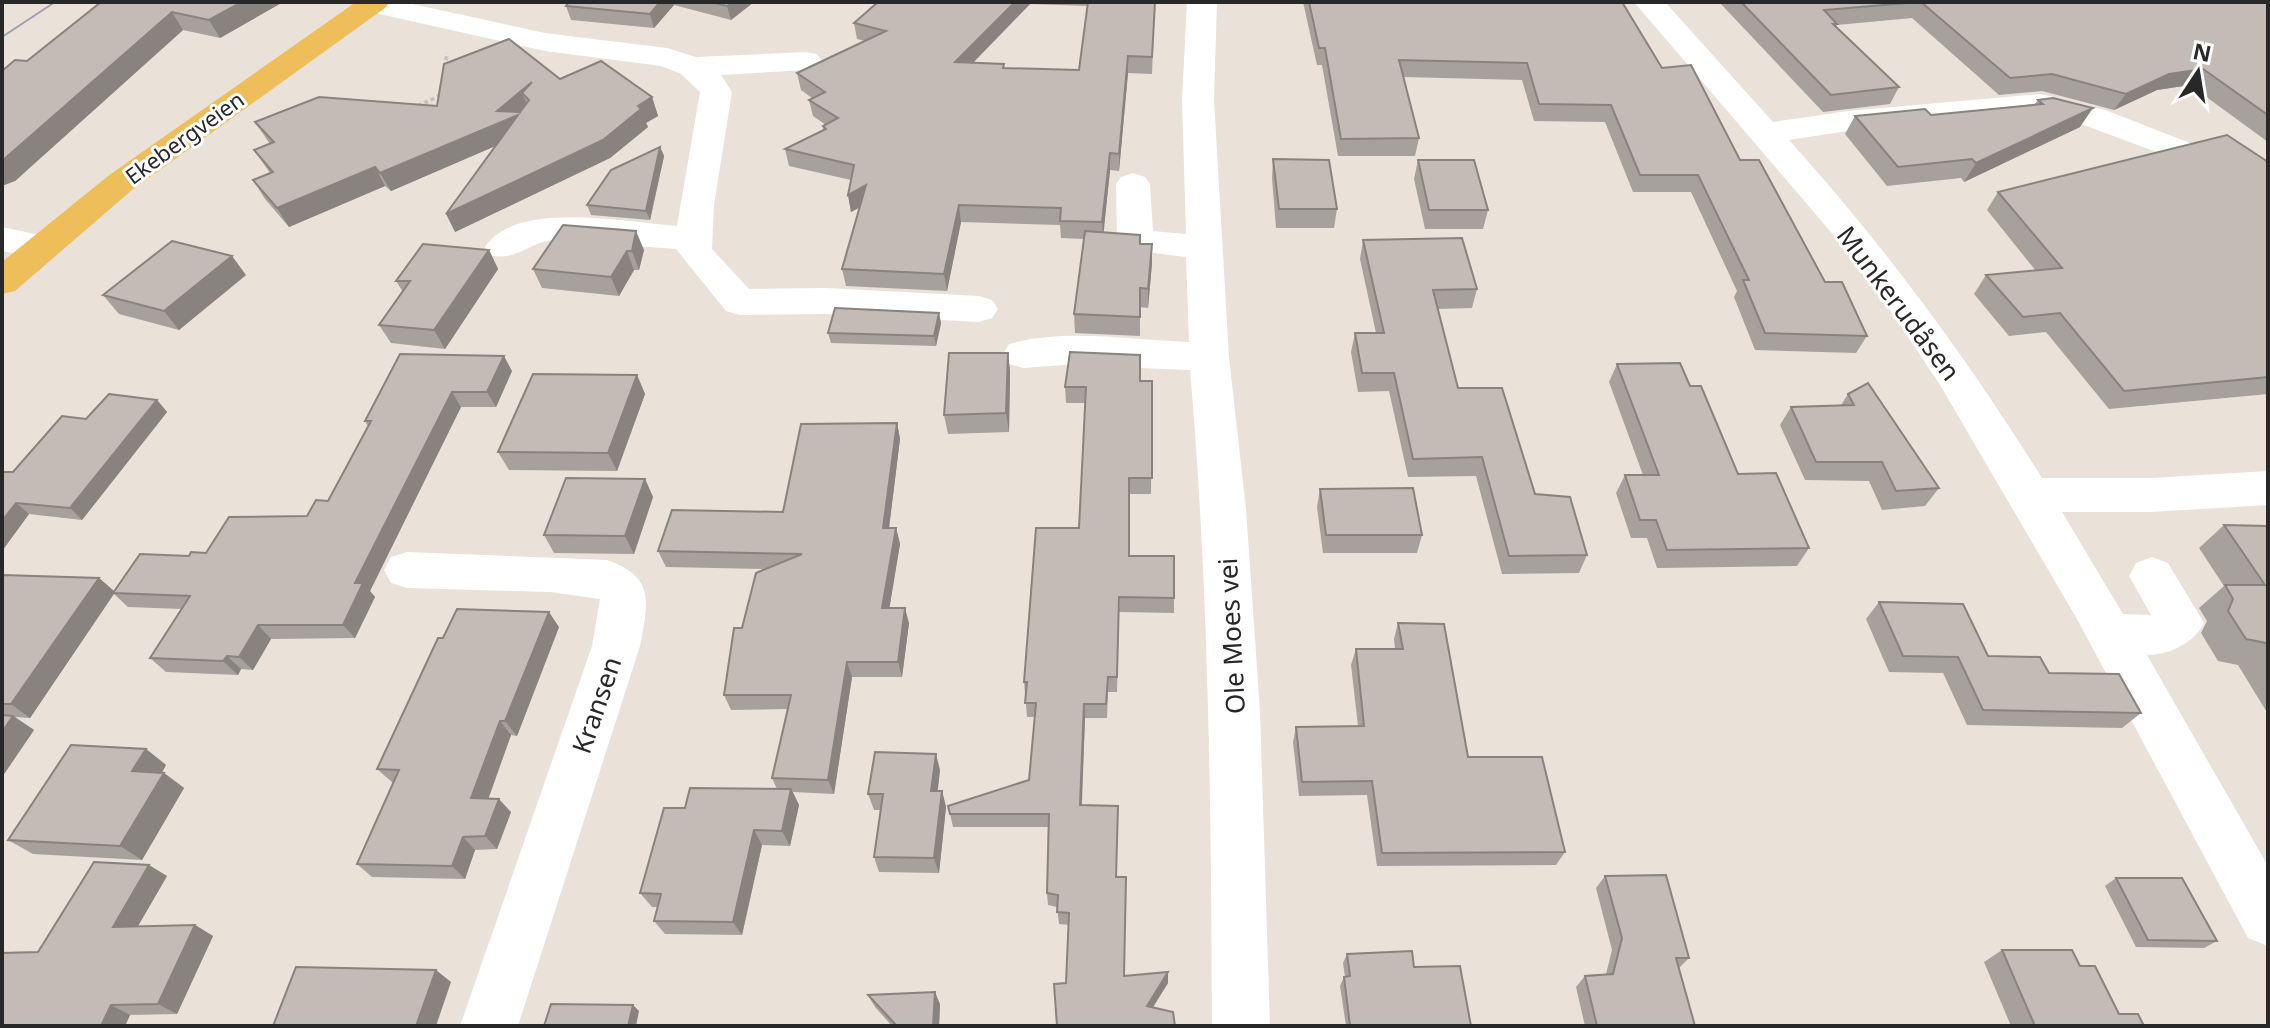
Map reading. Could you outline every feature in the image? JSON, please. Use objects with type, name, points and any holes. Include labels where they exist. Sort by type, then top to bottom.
[{"type":"main road","name":"Ekebergveien","points":[[2,282],[41,246],[128,177],[374,3]]},
{"type":"street","name":"Ole Moes vei","points":[[1202,2],[1198,100],[1209,357],[1224,509],[1235,711],[1241,1026]]},
{"type":"street","name":"Munkerudåsen","points":[[1649,2],[1820,198],[1901,299],[1956,378],[2029,495],[2268,919]]},
{"type":"street","points":[[374,3],[545,42],[667,57],[692,67],[707,78],[716,92],[696,205],[694,239],[697,257],[739,302],[826,301],[979,309]]},
{"type":"street","points":[[692,67],[806,61]]},
{"type":"street","points":[[1763,134],[1848,121],[2041,104],[2093,117],[2178,150]]},
{"type":"street","points":[[1133,184],[1135,241],[1206,247]]},
{"type":"street","points":[[503,247],[530,231],[552,229],[694,239]]},
{"type":"street","points":[[2,239],[41,246]]},
{"type":"street","points":[[1023,354],[1063,351],[1209,357]]},
{"type":"street","points":[[2029,495],[2151,495],[2268,488]]},
{"type":"street","name":"Kransen","points":[[407,570],[564,575],[607,579],[622,590],[624,608],[616,646],[489,1026]]},
{"type":"street","points":[[2108,634],[2156,635],[2180,623],[2152,576]]},
{"type":"path","points":[[440,110],[445,84],[443,65],[452,37],[468,25]]},
{"type":"path","points":[[410,109],[440,98]]},
{"type":"building","points":[[101,2],[242,2],[209,20],[172,12],[2,161],[2,71],[15,60],[27,61]]},
{"type":"building","points":[[569,2],[660,2],[650,14],[566,6]]},
{"type":"building","points":[[711,2],[733,2],[727,6]]},
{"type":"building","points":[[878,2],[1015,2],[955,62],[1004,64],[1003,68],[1079,70],[1088,2],[1155,2],[1152,57],[1128,56],[1119,154],[1110,153],[1102,222],[1060,221],[1061,208],[959,205],[944,274],[842,269],[866,185],[848,195],[854,165],[785,149],[826,129],[823,126],[838,118],[809,100],[825,92],[797,73],[886,31],[854,23]]},
{"type":"building","points":[[1309,2],[1622,2],[1662,68],[1691,65],[1740,160],[1759,160],[1825,282],[1842,282],[1867,336],[1765,333],[1743,280],[1749,280],[1698,175],[1640,175],[1611,105],[1539,104],[1527,63],[1399,60],[1419,138],[1341,139],[1325,48],[1319,48]]},
{"type":"building","points":[[1741,2],[1919,2],[1824,10],[1837,24],[1833,24],[1899,87],[1831,95]]},
{"type":"building","points":[[1921,2],[2268,2],[2268,115],[2203,69],[2169,74],[2126,94],[2052,74],[2010,78]]},
{"type":"building","points":[[509,39],[560,79],[601,61],[652,97],[638,106],[641,109],[603,140],[446,214],[518,115],[380,173],[375,167],[277,208],[253,180],[273,172],[254,150],[274,142],[255,122],[319,97],[437,106],[444,64]],"holes":[[[532,82],[522,93],[529,100],[520,112],[497,111]]]},
{"type":"building","points":[[2053,98],[2093,108],[1976,163],[1972,159],[1898,167],[1855,116],[1925,109],[1931,115],[2043,104],[2038,100]]},
{"type":"building","points":[[2227,135],[2268,162],[2268,377],[2124,391],[2060,313],[2023,317],[1986,275],[2062,268],[1998,192]]},
{"type":"building","points":[[660,147],[646,211],[587,205],[611,170]]},
{"type":"building","points":[[1273,159],[1329,160],[1337,209],[1279,209]]},
{"type":"building","points":[[1418,160],[1474,160],[1488,210],[1429,210]]},
{"type":"building","points":[[563,225],[636,231],[632,251],[627,251],[611,277],[533,269]]},
{"type":"building","points":[[1085,231],[1140,235],[1140,244],[1152,244],[1148,289],[1140,288],[1140,317],[1074,314]]},
{"type":"building","points":[[1462,238],[1477,289],[1433,290],[1458,388],[1502,388],[1535,494],[1570,497],[1587,555],[1509,556],[1482,457],[1413,459],[1394,373],[1362,373],[1355,333],[1384,333],[1363,240]]},
{"type":"building","points":[[172,241],[232,256],[164,311],[103,295]]},
{"type":"building","points":[[423,244],[489,250],[434,330],[379,325],[410,281],[396,281]]},
{"type":"building","points":[[835,308],[939,313],[934,336],[828,333]]},
{"type":"building","points":[[1070,352],[1140,355],[1140,381],[1152,381],[1152,478],[1129,478],[1129,556],[1174,556],[1174,598],[1119,597],[1117,677],[1108,677],[1106,704],[1084,704],[1080,805],[1118,806],[1116,877],[1126,877],[1124,976],[1168,972],[1147,1006],[1173,1012],[1175,1026],[1057,1026],[1054,984],[1066,983],[1069,913],[1057,912],[1058,895],[1047,893],[1049,814],[950,814],[948,806],[1029,780],[1036,703],[1025,703],[1027,682],[1024,682],[1036,528],[1079,528],[1086,387],[1065,387]]},
{"type":"building","points":[[949,353],[1008,353],[1006,413],[944,415]]},
{"type":"building","points":[[400,354],[504,356],[487,392],[452,392],[355,583],[363,583],[343,625],[258,625],[239,657],[227,656],[223,661],[150,658],[190,596],[113,593],[140,554],[189,556],[191,552],[206,553],[229,517],[307,516],[316,500],[328,501],[371,421],[365,421]]},
{"type":"building","points":[[1680,363],[1690,386],[1701,386],[1738,474],[1776,473],[1809,548],[1667,550],[1656,520],[1640,520],[1625,475],[1659,475],[1617,364]]},
{"type":"building","points":[[533,374],[637,375],[608,453],[498,452]]},
{"type":"building","points":[[1868,383],[1939,488],[1896,491],[1882,462],[1816,462],[1791,407],[1854,405],[1848,394]]},
{"type":"building","points":[[109,394],[157,400],[70,508],[16,503],[2,521],[2,472],[13,472],[62,416],[86,419]]},
{"type":"building","points":[[897,423],[883,528],[896,528],[882,608],[905,608],[898,662],[847,662],[828,780],[772,778],[791,695],[724,695],[734,628],[742,628],[756,573],[802,554],[658,551],[672,510],[783,512],[801,424]]},
{"type":"building","points":[[566,478],[645,479],[625,536],[544,535]]},
{"type":"building","points":[[1413,488],[1422,535],[1326,535],[1320,489]]},
{"type":"building","points":[[2224,525],[2268,526],[2268,646],[2246,639],[2228,611],[2233,599],[2225,585],[2265,585]]},
{"type":"building","points":[[2,575],[99,578],[11,704],[2,704]]},
{"type":"building","points":[[1879,602],[1963,604],[1988,656],[2040,657],[2049,673],[2119,674],[2141,713],[1983,710],[1958,657],[1903,656]]},
{"type":"building","points":[[457,609],[549,612],[505,721],[500,721],[471,798],[499,799],[485,836],[463,837],[452,866],[357,864],[399,770],[377,769],[438,638],[443,638]]},
{"type":"building","points":[[1398,623],[1444,624],[1468,757],[1542,757],[1565,852],[1382,853],[1372,781],[1302,782],[1296,727],[1364,726],[1356,649],[1403,649]]},
{"type":"building","points":[[2,715],[13,716],[2,732]]},
{"type":"building","points":[[71,745],[146,749],[132,771],[164,773],[120,846],[8,840]]},
{"type":"building","points":[[875,752],[936,754],[931,791],[942,791],[934,858],[874,857],[883,794],[868,794]]},
{"type":"building","points":[[690,788],[791,789],[782,831],[754,830],[733,922],[654,921],[661,894],[640,893],[664,808],[685,808]]},
{"type":"building","points":[[94,862],[149,865],[113,927],[195,925],[158,1004],[111,1005],[101,1026],[2,1026],[2,953],[38,952]]},
{"type":"building","points":[[1666,875],[1689,958],[1676,958],[1695,1026],[1597,1026],[1585,976],[1613,974],[1622,938],[1605,876]]},
{"type":"building","points":[[2116,878],[2182,878],[2217,941],[2148,940]]},
{"type":"building","points":[[2002,950],[2072,950],[2080,966],[2095,966],[2119,1014],[2138,1014],[2144,1026],[2035,1026]]},
{"type":"building","points":[[1412,951],[1414,967],[1460,966],[1471,1026],[1350,1026],[1344,977],[1350,976],[1347,954]]},
{"type":"building","points":[[296,967],[436,970],[416,1026],[273,1026]]},
{"type":"building","points":[[935,992],[933,1026],[897,1026],[868,995]]},
{"type":"building","points":[[551,1004],[633,1005],[628,1026],[544,1026]]},
{"type":"tram line","points":[[2,37],[55,2]]}]
